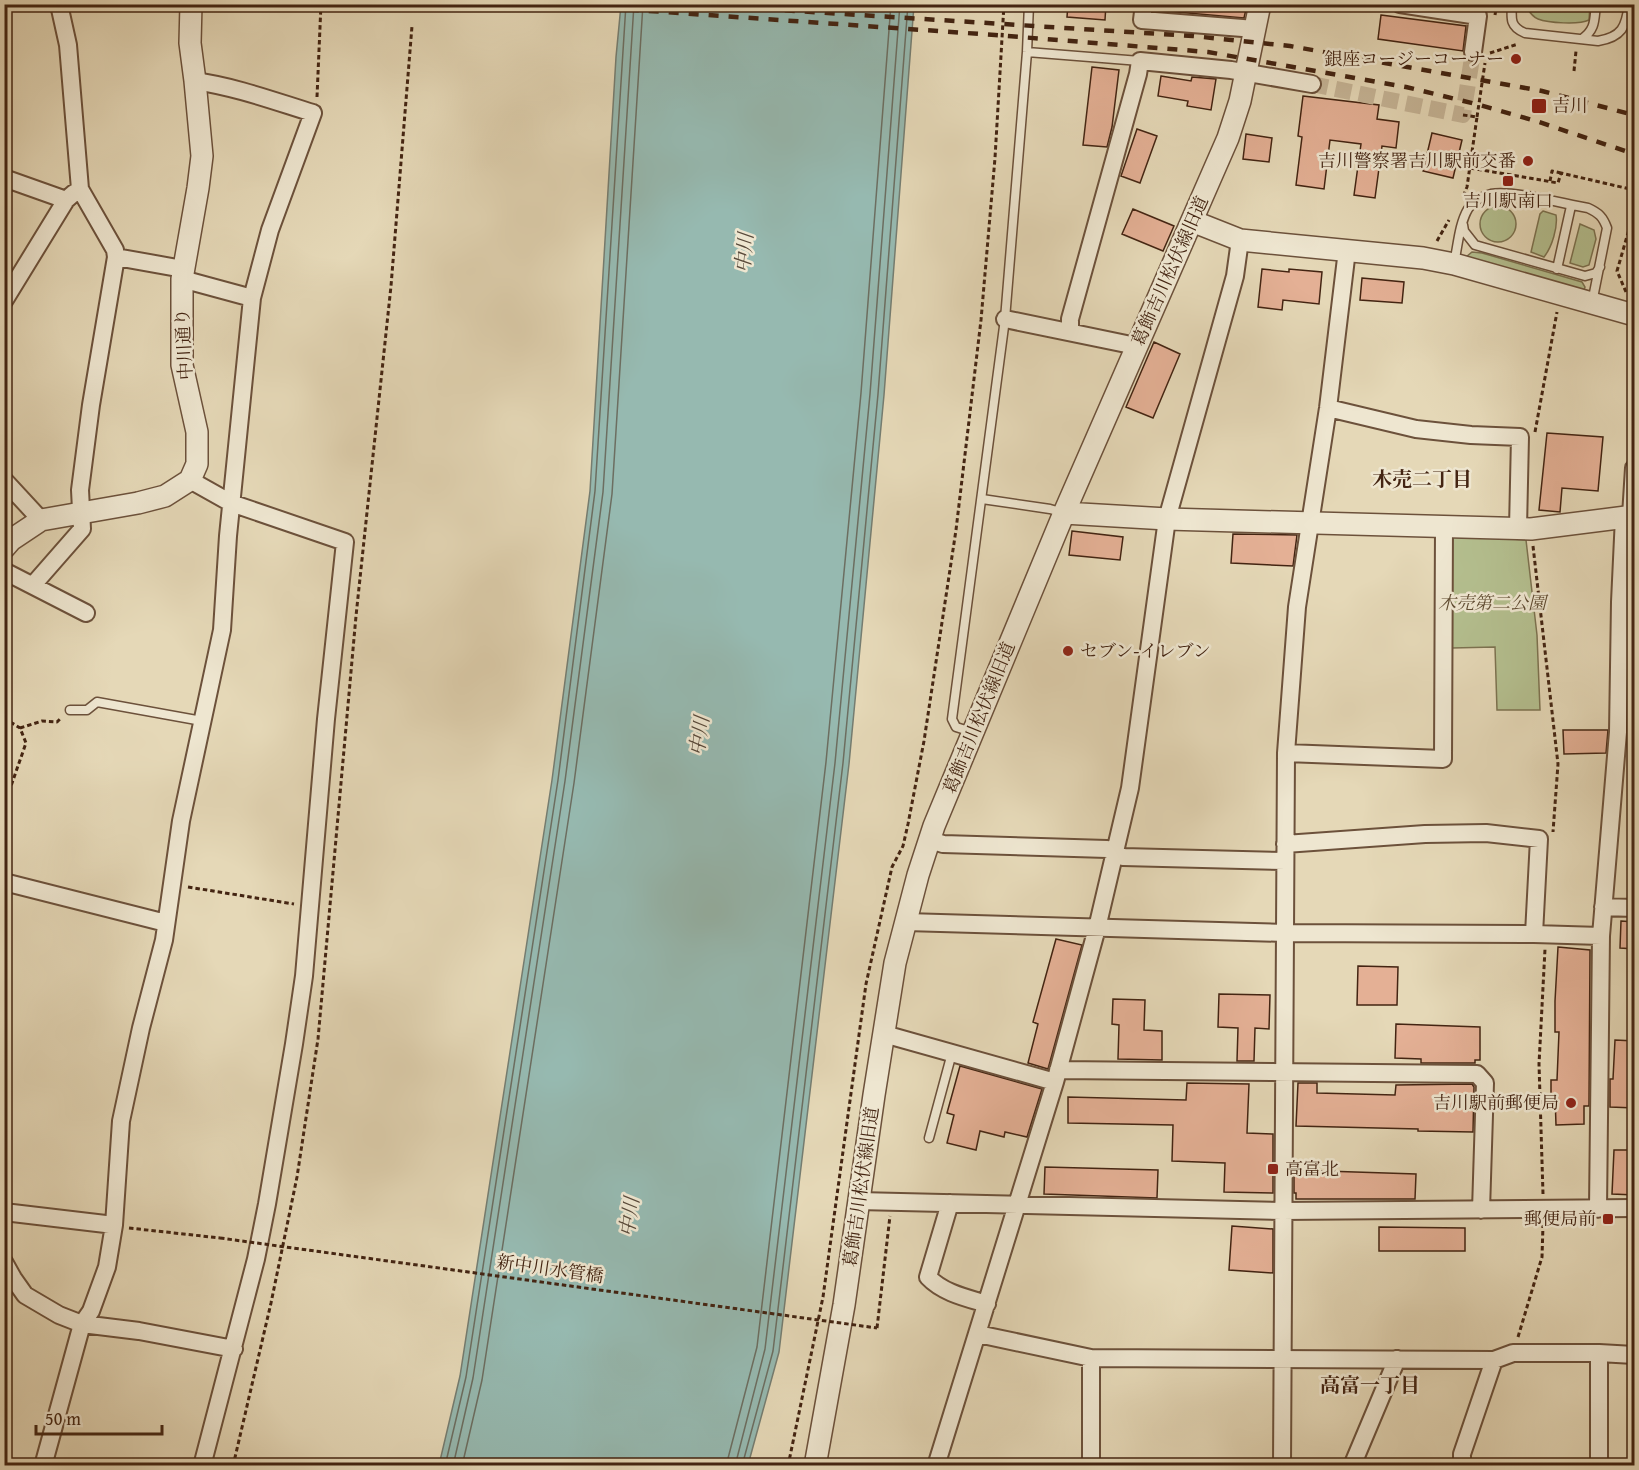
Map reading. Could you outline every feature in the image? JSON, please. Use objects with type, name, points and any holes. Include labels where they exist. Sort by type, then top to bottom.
[{"type":"street","points":[[33,585],[82,529],[80,490],[91,405],[116,257],[115,250],[80,189],[68,45],[57,4]]},
{"type":"street","name":"中川通り","points":[[190,480],[197,464],[198,448],[197,432],[182,365],[182,274],[202,156],[190,43],[191,4]]},
{"type":"street","points":[[1144,4],[1142,20],[1255,29]]},
{"type":"street","name":"葛飾吉川松伏線旧道","points":[[815,1466],[843,1316],[858,1201],[895,963],[918,875],[973,732],[1064,513],[1228,138],[1246,72],[1260,4]]},
{"type":"street","points":[[1400,4],[1478,16],[1473,52]]},
{"type":"street","points":[[1070,332],[1070,319],[1140,61],[1246,72],[1312,84]]},
{"type":"street","points":[[43,1466],[82,1324],[92,1311],[120,1226],[121,1121],[166,923],[181,821],[222,630],[231,503],[252,298],[270,230],[313,113],[250,93],[195,81]]},
{"type":"street","points":[[4,178],[66,200]]},
{"type":"street","points":[[4,301],[66,200],[80,189]]},
{"type":"street","points":[[1192,221],[1240,240],[1423,258],[1454,264],[1592,303],[1631,307]]},
{"type":"street","points":[[936,1466],[1056,1076],[1097,928],[1130,788],[1167,519],[1235,276],[1240,240]]},
{"type":"street","points":[[1281,1466],[1286,753],[1297,607],[1328,408],[1347,250]]},
{"type":"street","points":[[116,257],[182,274],[252,298]]},
{"type":"street","points":[[1005,319],[1136,346]]},
{"type":"street","points":[[1328,408],[1416,429],[1520,437],[1518,528]]},
{"type":"street","points":[[1598,1209],[1601,936],[1618,732],[1620,602],[1635,468]]},
{"type":"street","points":[[4,480],[41,520]]},
{"type":"street","points":[[4,548],[11,540],[41,520],[165,496],[190,480],[231,503],[345,542],[327,707],[302,987],[267,1204],[234,1349],[202,1466]]},
{"type":"street","points":[[1064,513],[1167,519],[1531,529],[1630,517]]},
{"type":"street","points":[[1286,753],[1443,759],[1444,527]]},
{"type":"street","points":[[4,571],[86,613]]},
{"type":"street","points":[[1285,844],[1425,834],[1486,833],[1539,839],[1534,934]]},
{"type":"street","points":[[930,840],[943,844],[1107,849],[1124,857],[1285,861]]},
{"type":"street","points":[[4,882],[166,923]]},
{"type":"street","points":[[1603,907],[1635,908]]},
{"type":"street","points":[[906,922],[1285,933],[1601,936]]},
{"type":"street","points":[[884,1034],[952,1053],[1056,1076],[1283,1072],[1477,1074],[1485,1083],[1481,1210]]},
{"type":"street","points":[[858,1201],[1282,1211],[1635,1208]]},
{"type":"street","points":[[950,1203],[928,1277],[935,1285],[987,1304]]},
{"type":"street","points":[[4,1212],[120,1226]]},
{"type":"street","points":[[4,1262],[25,1295],[59,1315],[82,1324],[139,1331],[234,1349]]},
{"type":"street","points":[[978,1334],[1091,1358],[1494,1360],[1513,1353],[1635,1355]]},
{"type":"street","points":[[1599,1353],[1599,1466]]},
{"type":"street","points":[[1091,1358],[1091,1466]]},
{"type":"street","points":[[1352,1466],[1396,1359]]},
{"type":"street","points":[[1462,1466],[1462,1454],[1494,1360]]},
{"type":"lane","points":[[973,732],[956,727],[952,719],[1005,319],[1029,4]]},
{"type":"lane","points":[[1512,4],[1512,25],[1517,30],[1525,33],[1598,41],[1609,39],[1620,33],[1625,26],[1629,4]]},
{"type":"lane","points":[[1582,39],[1591,33],[1596,4]]},
{"type":"lane","points":[[1027,52],[1140,61]]},
{"type":"lane","points":[[1454,264],[1463,223],[1469,208],[1475,202],[1493,194],[1508,194],[1597,212],[1603,218],[1607,228],[1592,303]]},
{"type":"lane","points":[[1557,269],[1571,206]]},
{"type":"lane","points":[[1463,223],[1464,231],[1475,245],[1557,269],[1590,276],[1600,266]]},
{"type":"lane","points":[[982,499],[1064,513]]},
{"type":"lane","points":[[70,710],[87,710],[97,702],[202,721]]},
{"type":"lane","points":[[929,1138],[952,1053]]},
{"type":"path","points":[[313,113],[316,99],[321,4]]},
{"type":"path","points":[[788,1466],[824,1297],[866,984],[892,867],[903,846],[924,741],[966,449],[993,181],[1004,4]]},
{"type":"path","points":[[373,460],[391,286],[412,26]]},
{"type":"path","points":[[1462,196],[1467,187],[1486,54],[1520,44]]},
{"type":"path","points":[[1574,71],[1576,51]]},
{"type":"path","points":[[1464,115],[1477,117]]},
{"type":"path","points":[[1470,168],[1558,183],[1561,173]]},
{"type":"path","points":[[1550,181],[1552,171],[1635,190]]},
{"type":"path","points":[[1631,307],[1617,271],[1635,212]]},
{"type":"path","points":[[1437,241],[1452,214]]},
{"type":"path","points":[[20,728],[42,722],[57,722],[70,710]]},
{"type":"path","points":[[4,718],[20,728],[26,743],[4,806]]},
{"type":"path","points":[[172,884],[310,907]]},
{"type":"path","name":"新中川水管橋","points":[[120,1226],[877,1328],[888,1234]]},
{"type":"path","points":[[233,1466],[258,1357]]},
{"type":"green space","points":[[1528,5],[1590,5],[1589,20],[1571,23],[1543,20],[1532,15],[1527,8]]},
{"type":"green space","points":[[1498,206],[1511,211],[1516,224],[1511,237],[1498,242],[1485,237],[1480,224],[1485,211]]},
{"type":"green space","points":[[1543,211],[1556,215],[1552,242],[1544,257],[1531,252],[1540,214]]},
{"type":"green space","points":[[1580,224],[1594,230],[1596,239],[1589,265],[1583,267],[1570,263]]},
{"type":"green space","points":[[1472,252],[1582,282],[1585,287],[1584,290],[1580,290],[1466,257]]},
{"type":"green space","name":"木売第二公園","points":[[1456,535],[1526,540],[1537,635],[1540,710],[1497,710],[1495,647],[1452,648],[1449,541]]},
{"type":"water","name":"中川","points":[[621,5],[914,5],[884,395],[849,764],[779,1352],[748,1465],[439,1465],[460,1376],[552,780],[590,491]]},
{"type":"building","points":[[1068,4],[1106,4],[1105,20],[1067,17]]},
{"type":"building","points":[[1154,4],[1247,5],[1244,18],[1154,10]]},
{"type":"building","points":[[1381,15],[1466,26],[1463,51],[1378,39]]},
{"type":"building","points":[[1092,67],[1119,70],[1112,127],[1107,147],[1083,145]]},
{"type":"building","points":[[1161,76],[1191,81],[1192,77],[1216,79],[1211,110],[1187,106],[1188,101],[1158,96]]},
{"type":"building","points":[[1303,96],[1379,105],[1377,119],[1399,122],[1396,148],[1382,146],[1375,198],[1354,195],[1361,144],[1330,140],[1324,189],[1296,185],[1302,137],[1298,136]]},
{"type":"building","points":[[1137,129],[1157,136],[1140,183],[1121,176]]},
{"type":"building","points":[[1432,133],[1462,140],[1453,178],[1423,171]]},
{"type":"building","points":[[1246,134],[1272,138],[1269,162],[1243,159]]},
{"type":"building","points":[[1133,209],[1174,226],[1163,251],[1122,234]]},
{"type":"building","points":[[1262,269],[1322,272],[1319,304],[1283,300],[1282,310],[1258,307]]},
{"type":"building","points":[[1362,278],[1404,282],[1402,303],[1360,300]]},
{"type":"building","points":[[1154,342],[1180,354],[1153,418],[1126,407]]},
{"type":"building","points":[[1547,433],[1603,437],[1598,491],[1562,488],[1560,512],[1539,510]]},
{"type":"building","points":[[1072,531],[1123,537],[1120,560],[1069,555]]},
{"type":"building","points":[[1233,534],[1297,535],[1293,566],[1231,563]]},
{"type":"building","points":[[1563,730],[1608,730],[1606,753],[1564,754]]},
{"type":"building","points":[[1621,921],[1635,922],[1635,949],[1620,948]]},
{"type":"building","points":[[1056,939],[1082,945],[1048,1069],[1028,1063],[1038,1024],[1033,1022]]},
{"type":"building","points":[[1558,947],[1590,950],[1589,1106],[1584,1106],[1584,1124],[1556,1125],[1555,1095],[1551,1095],[1551,1080],[1557,1080],[1559,1032],[1555,1032],[1555,1001]]},
{"type":"building","points":[[1358,966],[1398,967],[1397,1005],[1357,1005]]},
{"type":"building","points":[[1219,994],[1270,995],[1269,1029],[1255,1028],[1254,1061],[1237,1061],[1238,1028],[1218,1027]]},
{"type":"building","points":[[1113,999],[1145,1000],[1144,1030],[1162,1031],[1162,1060],[1118,1059],[1119,1025],[1112,1024]]},
{"type":"building","points":[[1396,1024],[1480,1027],[1480,1060],[1475,1060],[1475,1063],[1421,1063],[1421,1059],[1395,1058]]},
{"type":"building","points":[[1615,1040],[1635,1041],[1635,1108],[1610,1107],[1610,1079],[1613,1079]]},
{"type":"building","points":[[960,1066],[1042,1089],[1027,1137],[1005,1132],[1004,1137],[980,1131],[976,1150],[947,1143],[954,1115],[947,1113]]},
{"type":"building","points":[[1187,1083],[1249,1084],[1247,1133],[1273,1134],[1273,1193],[1224,1192],[1225,1163],[1172,1161],[1173,1125],[1068,1123],[1068,1097],[1186,1100]]},
{"type":"building","points":[[1298,1083],[1317,1083],[1317,1093],[1395,1095],[1396,1085],[1472,1084],[1474,1087],[1473,1132],[1296,1126]]},
{"type":"building","points":[[1614,1150],[1635,1150],[1635,1195],[1612,1194]]},
{"type":"building","points":[[1045,1167],[1158,1170],[1157,1198],[1044,1194]]},
{"type":"building","points":[[1294,1170],[1416,1174],[1415,1199],[1296,1199]]},
{"type":"building","points":[[1232,1226],[1273,1229],[1273,1273],[1229,1270]]},
{"type":"building","points":[[1379,1227],[1465,1228],[1465,1251],[1379,1251]]},
{"type":"tunnel","points":[[1312,84],[1463,115],[1473,52]]},
{"type":"railway","points":[[549,4],[1208,52],[1406,87],[1536,121],[1634,154]]},
{"type":"railway","points":[[685,4],[1193,36],[1290,46],[1542,91],[1634,115]]},
{"type":"place","name":"銀座コージーコーナー","points":[[1516,59]]},
{"type":"place","name":"吉川","points":[[1539,106]]},
{"type":"place","name":"吉川警察署吉川駅前交番","points":[[1528,161]]},
{"type":"place","name":"吉川駅南口","points":[[1508,181]]},
{"type":"place","name":"セブン-イレブン","points":[[1068,651]]},
{"type":"place","name":"吉川駅前郵便局","points":[[1571,1103]]},
{"type":"place","name":"高富北","points":[[1273,1169]]},
{"type":"place","name":"郵便局前","points":[[1608,1219]]},
{"type":"district","name":"木売二丁目","points":[[1422,479]]},
{"type":"district","name":"高富一丁目","points":[[1370,1385]]}]
